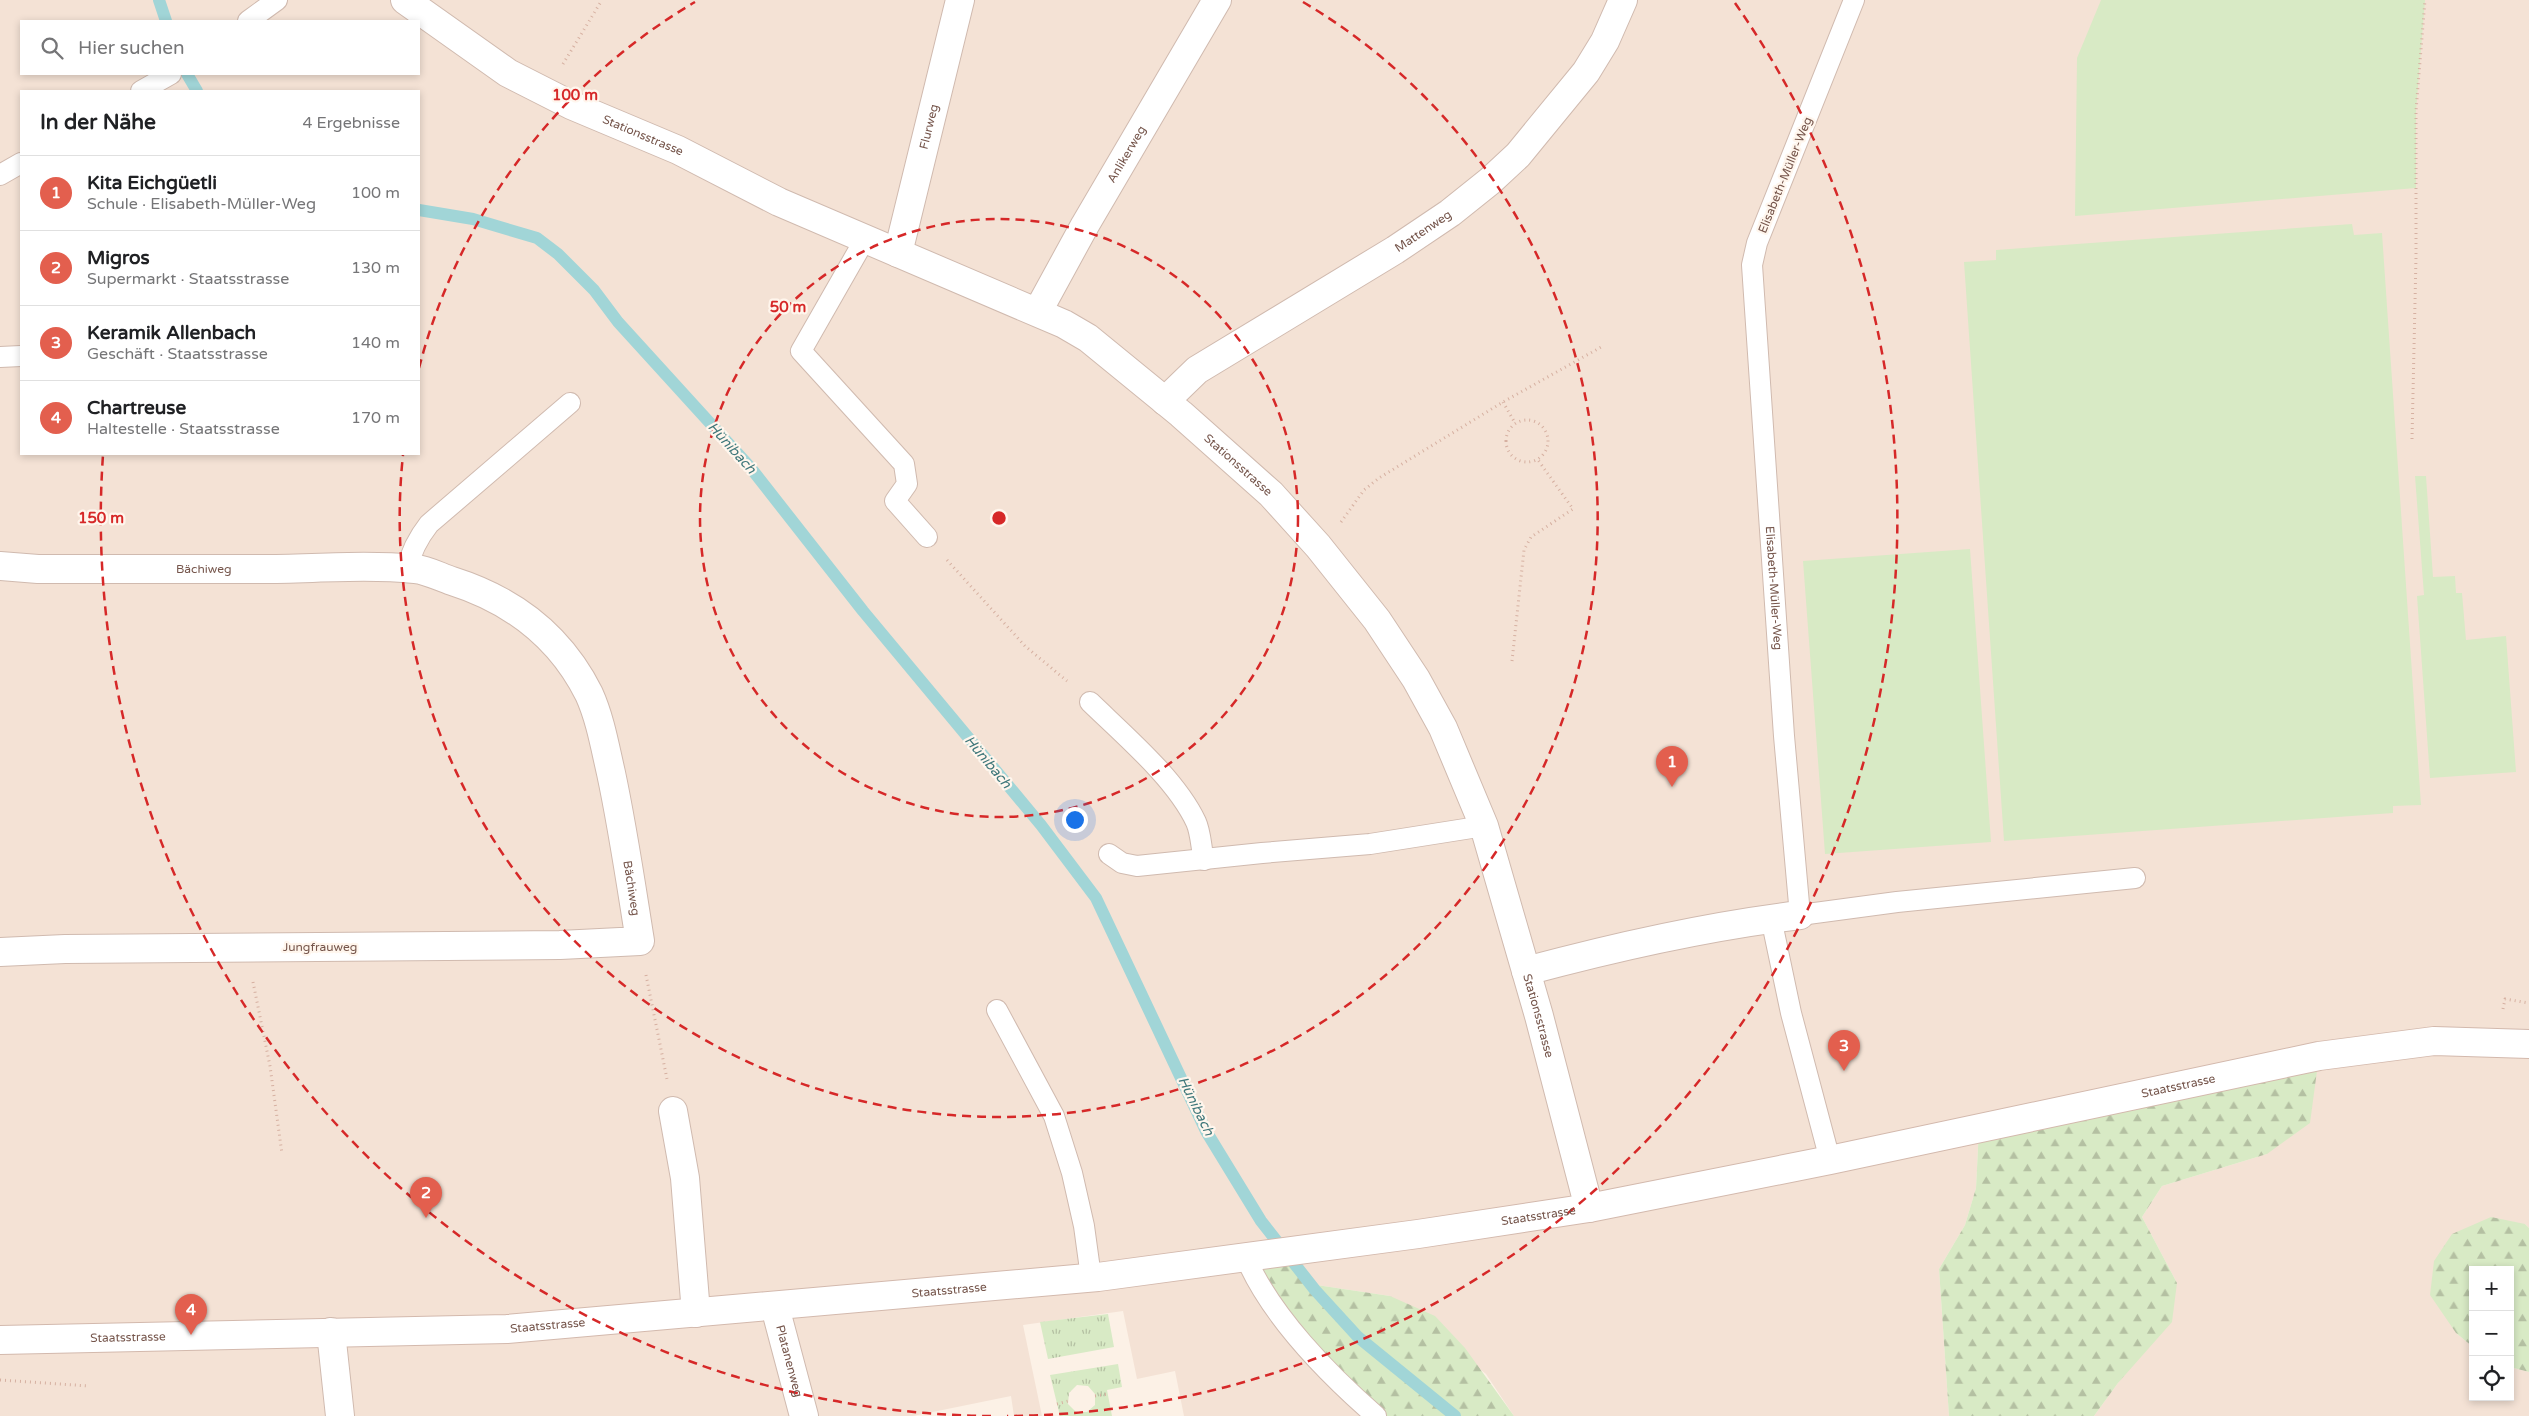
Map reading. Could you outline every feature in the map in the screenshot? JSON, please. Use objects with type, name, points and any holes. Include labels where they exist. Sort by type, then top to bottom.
[{"type":"street","name":"Stationsstrasse","points":[[405,0],[457,39],[508,73],[546,92],[678,150],[779,202],[1038,311],[1088,338],[1165,401],[1271,494],[1318,546],[1377,620],[1416,679],[1443,728],[1484,826],[1526,971],[1589,1208]]},
{"type":"street","name":"Flurweg","points":[[898,253],[960,0]]},
{"type":"street","name":"Anlikerweg","points":[[1038,311],[1095,207],[1218,0]]},
{"type":"street","name":"Mattenweg","points":[[1165,401],[1197,370],[1395,250],[1450,213],[1490,181],[1518,155],[1586,72],[1605,40],[1623,0]]},
{"type":"street","name":"Bächiweg","points":[[0,566],[38,569],[270,569],[327,566],[417,569],[472,587],[503,602],[528,618],[552,640],[571,662],[590,696],[604,741],[622,827],[640,942]]},
{"type":"street","points":[[1526,971],[1614,949],[1771,918],[1800,915]]},
{"type":"street","name":"Jungfrauweg","points":[[0,952],[64,949],[560,945],[640,942]]},
{"type":"street","name":"Staatsstrasse","points":[[0,1340],[507,1329],[775,1307],[1091,1277],[1255,1257],[1589,1208],[1830,1160],[2311,1058],[2434,1041],[2529,1044]]},
{"type":"street","points":[[673,1111],[685,1178],[696,1313]]},
{"type":"street","name":"Platanenweg","points":[[775,1307],[804,1416]]},
{"type":"street","points":[[332,1332],[340,1416]]},
{"type":"lane","points":[[249,20],[277,0]]},
{"type":"lane","name":"Elisabeth-Müller-Weg","points":[[1800,915],[1784,736],[1752,265],[1757,243],[1854,0]]},
{"type":"lane","points":[[144,90],[169,75]]},
{"type":"lane","points":[[0,175],[20,164]]},
{"type":"lane","points":[[865,239],[801,351],[904,464],[907,484],[895,501],[927,537]]},
{"type":"lane","points":[[0,357],[20,356]]},
{"type":"lane","points":[[406,569],[410,553],[418,538],[429,524],[570,403]]},
{"type":"lane","points":[[1090,702],[1152,763],[1183,801],[1196,823],[1204,860]]},
{"type":"lane","points":[[1109,854],[1122,863],[1138,866],[1262,852],[1370,844],[1484,826]]},
{"type":"lane","points":[[1800,915],[1897,902],[2135,878]]},
{"type":"lane","points":[[1771,918],[1791,1013],[1830,1160]]},
{"type":"lane","points":[[997,1010],[1054,1116],[1072,1173],[1084,1226],[1091,1277]]},
{"type":"lane","points":[[1255,1257],[1255,1279],[1281,1316],[1331,1375],[1375,1416]]},
{"type":"path","points":[[546,92],[602,0]]},
{"type":"path","points":[[2412,439],[2416,257],[2416,111],[2424,0]]},
{"type":"path","points":[[1318,546],[1340,524],[1364,490],[1380,478],[1503,402],[1603,346]]},
{"type":"path","points":[[1503,402],[1515,423]]},
{"type":"path","points":[[1525,419],[1535,421],[1543,426],[1548,435],[1548,444],[1545,454],[1538,460],[1519,462],[1511,456],[1506,448],[1505,438],[1509,429],[1515,423],[1525,419]]},
{"type":"path","points":[[1512,660],[1524,550],[1530,537],[1573,509],[1538,460]]},
{"type":"path","points":[[927,537],[1024,646],[1047,662],[1090,702]]},
{"type":"path","points":[[640,942],[673,1111]]},
{"type":"path","points":[[246,947],[270,1066],[282,1154]]},
{"type":"path","points":[[0,1380],[90,1386]]},
{"type":"path","points":[[1095,1396],[1108,1394]]},
{"type":"path","points":[[1057,1404],[1068,1401]]},
{"type":"shaded area","points":[[0,0],[2529,0],[2529,1228],[2525,1224],[2452,1234],[2456,1333],[2469,1344],[2469,1401],[2514,1401],[2514,1368],[2529,1372],[2529,1416],[2094,1416],[2118,1383],[2177,1283],[2142,1217],[2162,1186],[2267,1154],[1979,1128],[1976,1188],[1965,1225],[1939,1269],[1949,1416],[1514,1416],[1486,1374],[1390,1296],[1310,1284],[1376,1416],[1184,1416],[1175,1371],[1137,1379],[1123,1311],[1023,1325],[1042,1416],[1014,1416],[1011,1396],[913,1416],[0,1416]]},
{"type":"green space","points":[[2101,0],[2425,0],[2416,111],[2416,188],[2075,216],[2077,58]]},
{"type":"green space","points":[[2352,224],[2354,235],[2382,233],[2421,805],[2393,806],[2393,813],[2004,841],[1964,262],[1996,260],[1996,250]]},
{"type":"green space","points":[[2415,476],[2426,476],[2433,577],[2455,576],[2456,593],[2462,593],[2466,640],[2506,636],[2516,772],[2430,778],[2417,596],[2424,595]]},
{"type":"green space","points":[[1970,549],[1991,842],[1825,854],[1803,561]]},
{"type":"green space","points":[[2319,1056],[2310,1123],[2267,1154],[2162,1186],[2142,1217],[2177,1283],[2172,1322],[2118,1383],[2094,1416],[1949,1416],[1939,1269],[1965,1225],[1976,1188],[1979,1128]]},
{"type":"green space","points":[[2491,1217],[2525,1224],[2529,1228],[2529,1372],[2514,1368],[2514,1266],[2469,1266],[2469,1344],[2456,1333],[2430,1295],[2434,1261],[2452,1234]]},
{"type":"green space","points":[[1286,1253],[1310,1284],[1390,1296],[1435,1316],[1465,1348],[1514,1416],[1376,1416],[1255,1279],[1264,1256]]},
{"type":"green space","points":[[1108,1314],[1114,1347],[1048,1359],[1040,1322]]},
{"type":"green space","points":[[1118,1364],[1122,1387],[1107,1390],[1112,1416],[1060,1416],[1050,1375]],"holes":[[[1077,1385],[1088,1386],[1095,1394],[1095,1405],[1087,1412],[1076,1412],[1068,1404],[1069,1393]]]},
{"type":"waterway","name":"Hünibach","points":[[159,0],[166,20]]},
{"type":"waterway","name":"Hünibach","points":[[188,75],[196,90]]},
{"type":"waterway","name":"Hünibach","points":[[420,210],[473,219],[537,238],[558,254],[594,290],[618,322],[750,467],[863,611],[1041,825],[1096,898],[1206,1131],[1261,1221],[1315,1290],[1358,1337],[1455,1416]]},
{"type":"place","name":"Kita Eichgüetli","points":[[1672,787]]},
{"type":"place","name":"Keramik Allenbach","points":[[1844,1071]]},
{"type":"place","name":"Migros","points":[[426,1218]]},
{"type":"place","name":"Chartreuse","points":[[191,1335]]}]
